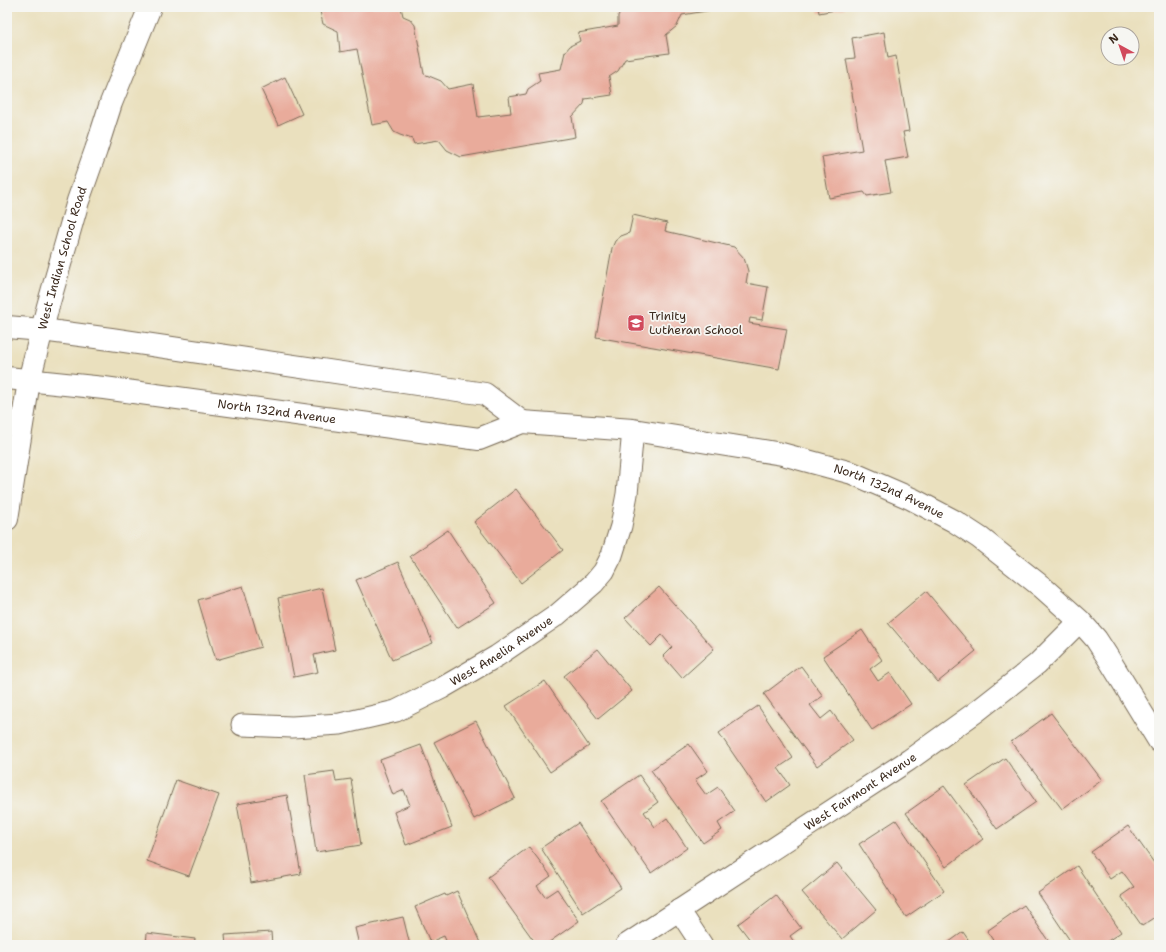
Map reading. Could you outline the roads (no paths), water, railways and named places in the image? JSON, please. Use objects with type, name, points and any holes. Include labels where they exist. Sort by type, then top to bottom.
[{"type":"street","name":"West Indian School Road","points":[[7,519],[29,381],[78,201],[111,103],[150,7]]},
{"type":"street","points":[[7,327],[42,330],[485,394],[522,422]]},
{"type":"street","name":"North 132nd Avenue","points":[[7,378],[104,388],[479,439],[522,422],[632,430],[782,454],[852,473],[912,500],[961,525],[1004,556],[1080,620],[1103,651],[1159,740]]},
{"type":"street","name":"West Amelia Avenue","points":[[242,725],[292,726],[340,724],[396,711],[442,688],[497,656],[557,615],[594,583],[604,571],[612,555],[621,526],[627,494],[632,430]]},
{"type":"street","name":"West Fairmont Avenue","points":[[626,945],[909,760],[976,712],[1037,664],[1080,620]]},
{"type":"street","points":[[679,910],[702,945]]},
{"type":"place","name":"Trinity Lutheran School","points":[[636,323]]}]
